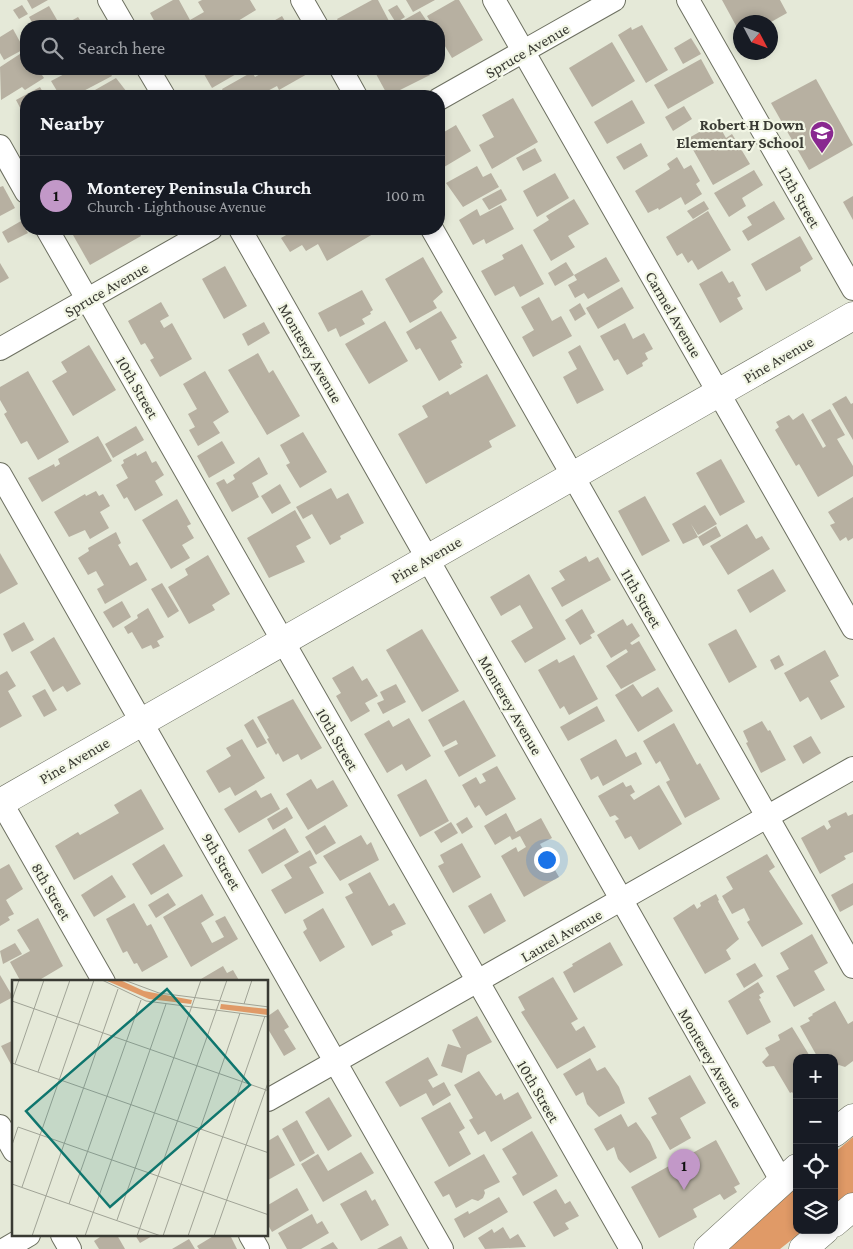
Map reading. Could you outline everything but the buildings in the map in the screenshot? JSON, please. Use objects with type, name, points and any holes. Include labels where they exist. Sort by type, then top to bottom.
[{"type":"main road","name":"Pine Avenue","points":[[0,802],[853,316]]},
{"type":"main road","points":[[838,1130],[853,1118]]},
{"type":"main road","points":[[708,1249],[789,1175]]},
{"type":"main road","points":[[820,1238],[853,1208]]},
{"type":"street","points":[[109,0],[121,20]]},
{"type":"street","points":[[302,0],[314,20]]},
{"type":"street","name":"Carmel Avenue","points":[[494,0],[853,628]]},
{"type":"street","name":"Spruce Avenue","points":[[445,96],[614,0]]},
{"type":"street","name":"12th Street","points":[[688,0],[853,289]]},
{"type":"street","points":[[152,75],[160,90]]},
{"type":"street","points":[[344,75],[353,90]]},
{"type":"street","points":[[0,146],[20,181]]},
{"type":"street","name":"10th Street","points":[[50,235],[630,1249]]},
{"type":"street","name":"Spruce Avenue","points":[[0,349],[201,235]]},
{"type":"street","name":"Monterey Avenue","points":[[243,235],[622,900],[789,1175]]},
{"type":"street","name":"11th Street","points":[[435,235],[853,967]]},
{"type":"street","name":"9th Street","points":[[0,474],[442,1249]]},
{"type":"street","name":"Laurel Avenue","points":[[269,1099],[853,768]]},
{"type":"street","name":"8th Street","points":[[0,802],[103,980]]},
{"type":"street","points":[[0,1126],[12,1147]]},
{"type":"street","points":[[5,1249],[27,1236]]},
{"type":"street","points":[[63,1236],[70,1249]]},
{"type":"street","points":[[251,1236],[258,1249]]},
{"type":"shaded area","points":[[853,1137],[853,1193],[838,1204],[838,1189],[838,1150]]},
{"type":"shaded area","points":[[793,1189],[793,1234],[799,1234],[780,1249],[725,1249]]},
{"type":"place","name":"Robert H Down Elementary School","points":[[822,154]]},
{"type":"place","name":"Monterey Peninsula Church","points":[[684,1190]]}]
